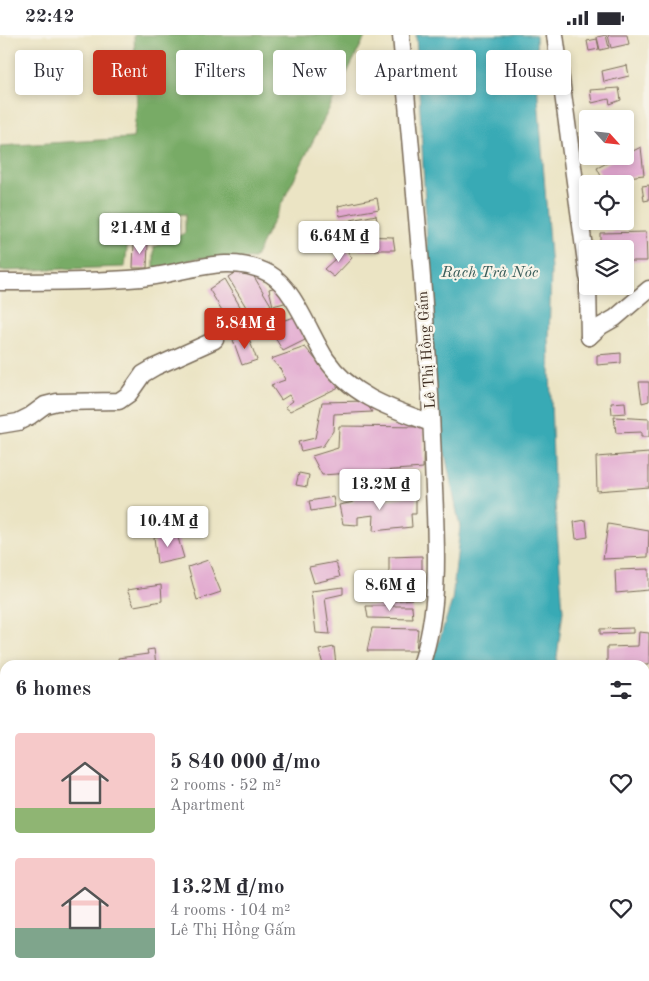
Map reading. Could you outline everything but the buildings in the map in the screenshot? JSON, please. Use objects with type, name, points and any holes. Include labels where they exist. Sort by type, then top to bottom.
[{"type":"street","name":"Lê Thị Hồng Gấm","points":[[401,35],[422,280],[431,423],[435,530],[435,593],[427,647],[423,660]]},
{"type":"street","points":[[555,35],[583,240]]},
{"type":"street","points":[[0,282],[140,278],[166,275],[186,269],[226,263],[250,266],[270,274],[282,283],[327,361],[342,377],[359,391],[380,404],[431,423]]},
{"type":"street","points":[[588,295],[589,337],[649,289]]},
{"type":"street","points":[[0,425],[18,423],[45,405],[57,402],[119,401],[129,394],[143,374],[215,340]]},
{"type":"green space","points":[[134,35],[366,35],[358,50],[356,50],[356,55],[346,75],[346,50],[273,50],[273,95],[336,95],[254,259],[198,258],[154,270],[154,247],[185,233],[185,214],[130,220],[125,267],[0,271],[0,146],[133,138],[137,95],[166,95],[166,50],[135,50]]},
{"type":"water","name":"Rạch Trà Nóc","points":[[416,35],[536,35],[536,50],[486,50],[486,95],[538,95],[551,269],[549,340],[554,488],[563,611],[557,660],[433,660],[452,601],[460,527],[436,410],[419,95],[476,95],[476,50],[417,50]]}]
